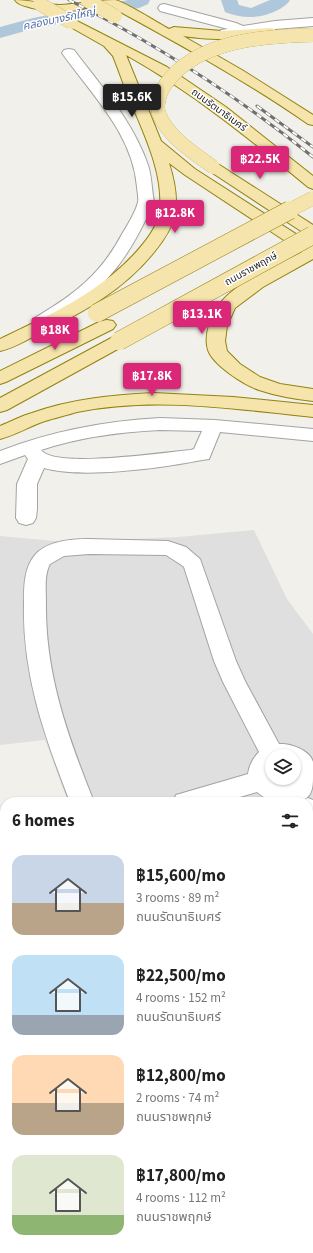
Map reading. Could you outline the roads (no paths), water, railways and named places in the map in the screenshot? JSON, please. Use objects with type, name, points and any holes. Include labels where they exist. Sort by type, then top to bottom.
[{"type":"main road","points":[[21,0],[32,5],[68,8],[102,0]]},
{"type":"main road","points":[[107,0],[121,13],[213,70],[310,127]]},
{"type":"main road","points":[[87,1],[174,31],[212,35],[235,35],[313,30]]},
{"type":"main road","name":"ถนนรัตนาธิเบศร์","points":[[37,2],[77,19],[190,79],[233,106],[295,152]]},
{"type":"main road","name":"ถนนรัตนาธิเบศร์","points":[[58,2],[77,19],[109,43],[162,70],[221,110],[313,184]]},
{"type":"main road","points":[[157,26],[235,70],[272,93],[310,127]]},
{"type":"main road","points":[[313,35],[264,38],[235,43],[217,48],[201,55],[184,66],[166,83],[162,89],[159,99],[158,112],[167,128],[213,167],[313,232]]},
{"type":"main road","points":[[4,344],[77,307],[108,289],[137,263],[163,227],[168,208],[165,178],[156,144],[119,55],[109,43]]},
{"type":"main road","points":[[235,70],[313,105]]},
{"type":"main road","points":[[156,144],[190,172],[313,252],[255,286],[229,304],[221,318],[216,333],[217,350],[229,365],[246,378],[280,390],[298,394],[313,395]]},
{"type":"main road","points":[[0,363],[102,319],[313,198]]},
{"type":"main road","name":"ถนนราชพฤกษ์","points":[[0,378],[102,319],[313,214]]},
{"type":"main road","name":"ถนนราชพฤกษ์","points":[[0,406],[313,232]]},
{"type":"main road","points":[[0,433],[14,426],[47,414],[83,405],[120,400],[159,398],[313,411]]},
{"type":"main road","points":[[0,446],[43,431],[101,416],[139,413],[198,412],[313,420]]},
{"type":"street","points":[[164,8],[232,26],[242,31]]},
{"type":"street","points":[[212,35],[274,25],[313,22]]},
{"type":"street","points":[[70,53],[116,116],[139,157],[144,175],[147,212],[152,218],[165,220]]},
{"type":"street","points":[[116,116],[141,110]]},
{"type":"street","points":[[4,344],[75,300],[104,274],[122,250],[146,201]]},
{"type":"street","points":[[0,458],[34,453],[72,435],[106,428],[182,424],[313,435]]},
{"type":"street","points":[[34,453],[50,463],[96,465],[202,454],[213,426]]},
{"type":"street","points":[[26,518],[28,509],[27,484],[34,453]]},
{"type":"street","points":[[80,797],[55,734],[45,702],[33,622],[36,578],[42,560],[52,552],[70,548],[92,546],[169,548],[183,554],[193,564],[198,576],[225,661],[234,682],[270,749]]},
{"type":"street","points":[[301,760],[310,768],[309,779],[302,789],[303,797]]},
{"type":"street","points":[[265,761],[260,773],[262,781],[274,791],[290,794],[296,797]]},
{"type":"street","points":[[204,797],[262,781]]},
{"type":"waterway","name":"คลองบางรักใหญ่","points":[[0,33],[33,23],[133,4],[142,0]]},
{"type":"waterway","name":"คลองบางรักใหญ่","points":[[229,0],[231,8],[245,13],[263,10],[282,0]]},
{"type":"railway","points":[[69,0],[133,35],[195,72],[255,113],[313,157]]},
{"type":"railway","points":[[257,106],[313,147]]}]
